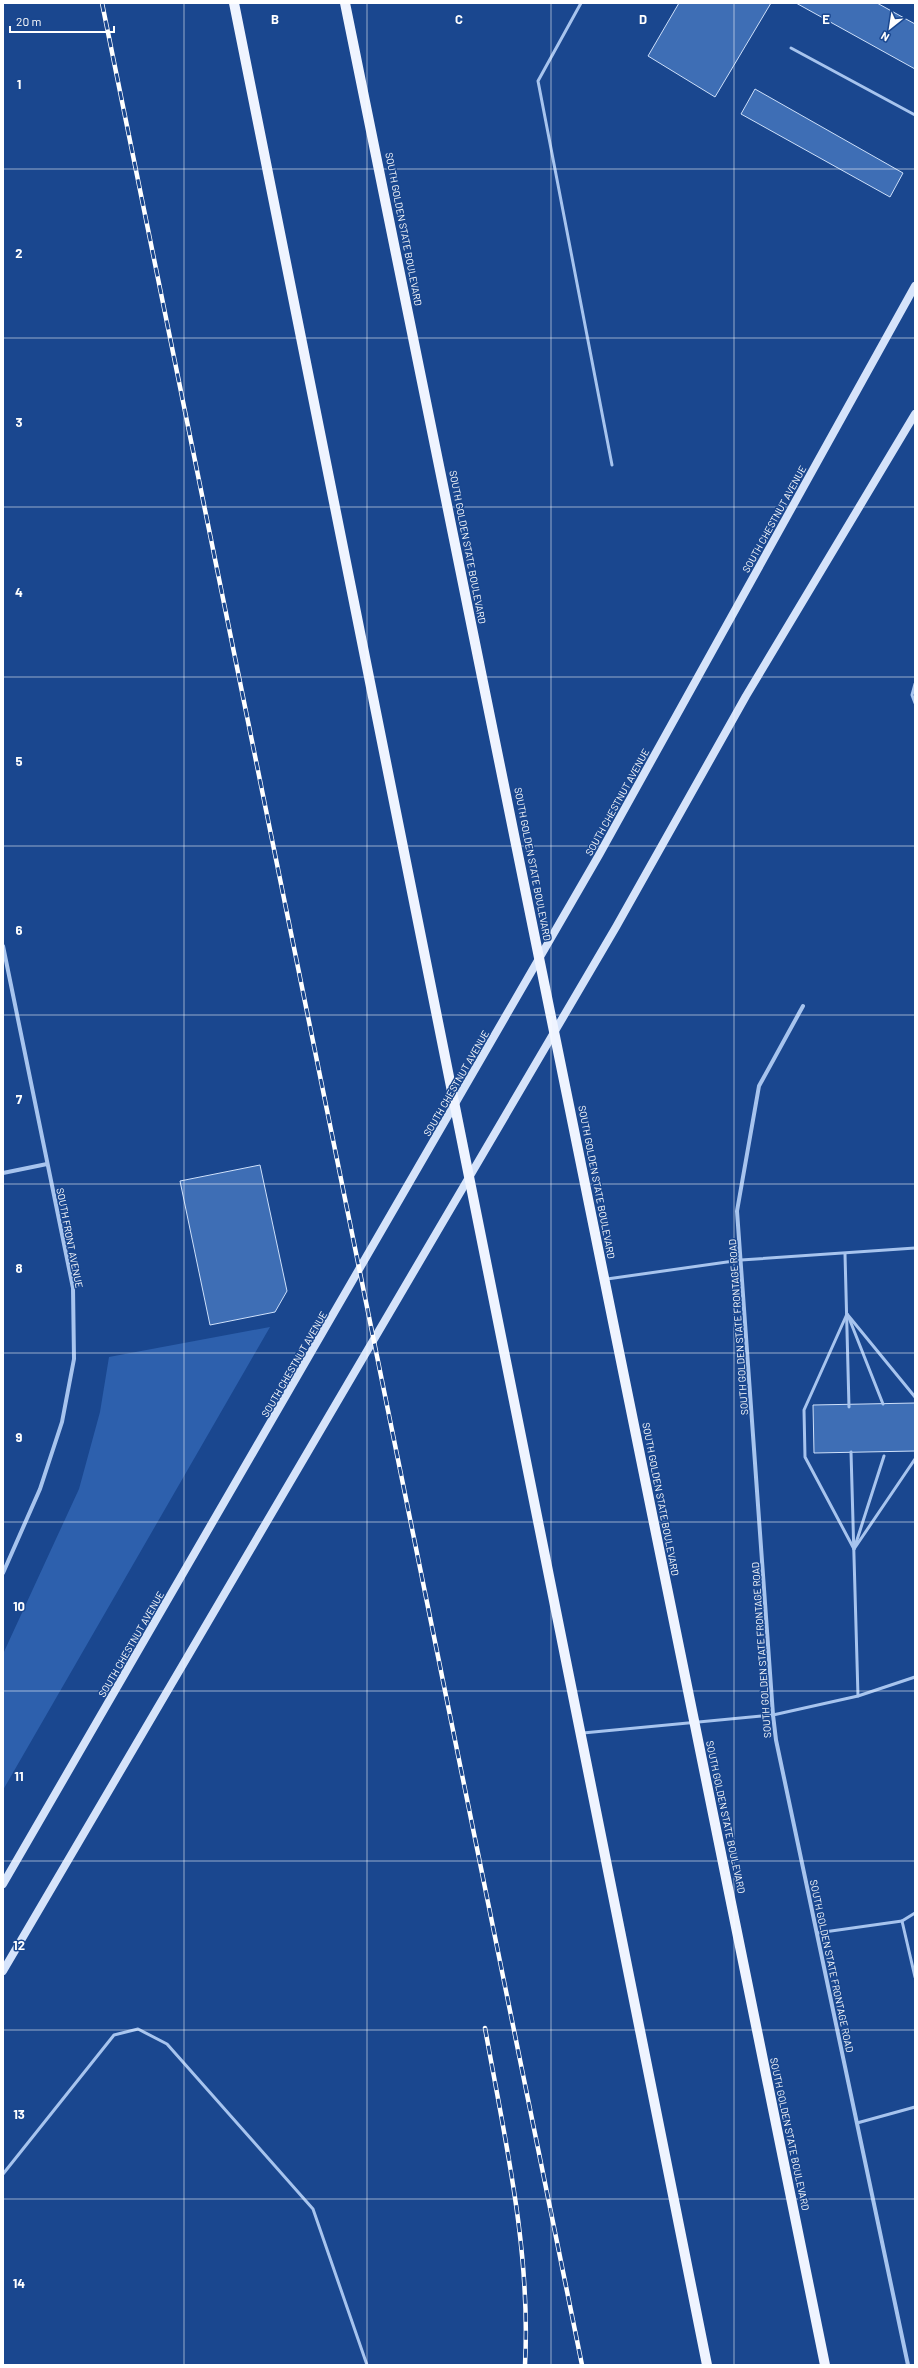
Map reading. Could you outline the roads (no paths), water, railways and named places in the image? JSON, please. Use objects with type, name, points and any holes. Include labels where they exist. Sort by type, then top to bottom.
[{"type":"main road","points":[[234,3],[579,1733],[707,2365]]},
{"type":"main road","name":"SOUTH GOLDEN STATE BOULEVARD","points":[[346,3],[825,2365]]},
{"type":"main road","name":"SOUTH CHESTNUT AVENUE","points":[[3,1884],[599,855],[915,286]]},
{"type":"main road","points":[[3,1971],[616,927],[746,696],[915,414]]},
{"type":"street","name":"SOUTH FRONT AVENUE","points":[[3,946],[73,1288],[74,1359],[62,1422],[40,1489],[3,1573]]},
{"type":"street","name":"SOUTH GOLDEN STATE FRONTAGE ROAD","points":[[803,1006],[759,1086],[738,1211],[773,1716],[776,1740],[908,2365]]},
{"type":"street","points":[[3,1172],[47,1164]]},
{"type":"lane","points":[[581,3],[538,81],[612,465]]},
{"type":"lane","points":[[791,48],[915,115]]},
{"type":"lane","points":[[915,684],[912,695],[915,703]]},
{"type":"lane","points":[[605,1279],[741,1260],[915,1248]]},
{"type":"lane","points":[[845,1254],[849,1406]]},
{"type":"lane","points":[[847,1314],[915,1397]]},
{"type":"lane","points":[[847,1314],[883,1404]]},
{"type":"lane","points":[[847,1314],[804,1410],[805,1457],[854,1549]]},
{"type":"lane","points":[[851,1452],[858,1696]]},
{"type":"lane","points":[[854,1549],[884,1456]]},
{"type":"lane","points":[[854,1549],[915,1459]]},
{"type":"lane","points":[[579,1733],[773,1716],[858,1696],[915,1677]]},
{"type":"lane","points":[[817,1933],[902,1921],[915,1913]]},
{"type":"lane","points":[[902,1921],[915,1977]]},
{"type":"lane","points":[[3,2174],[114,2035],[138,2029],[166,2044],[314,2209],[367,2365]]},
{"type":"lane","points":[[857,2123],[915,2107]]},
{"type":"railway","points":[[102,3],[582,2365]]},
{"type":"railway","points":[[485,2028],[508,2154],[520,2238],[526,2322],[525,2365]]}]
